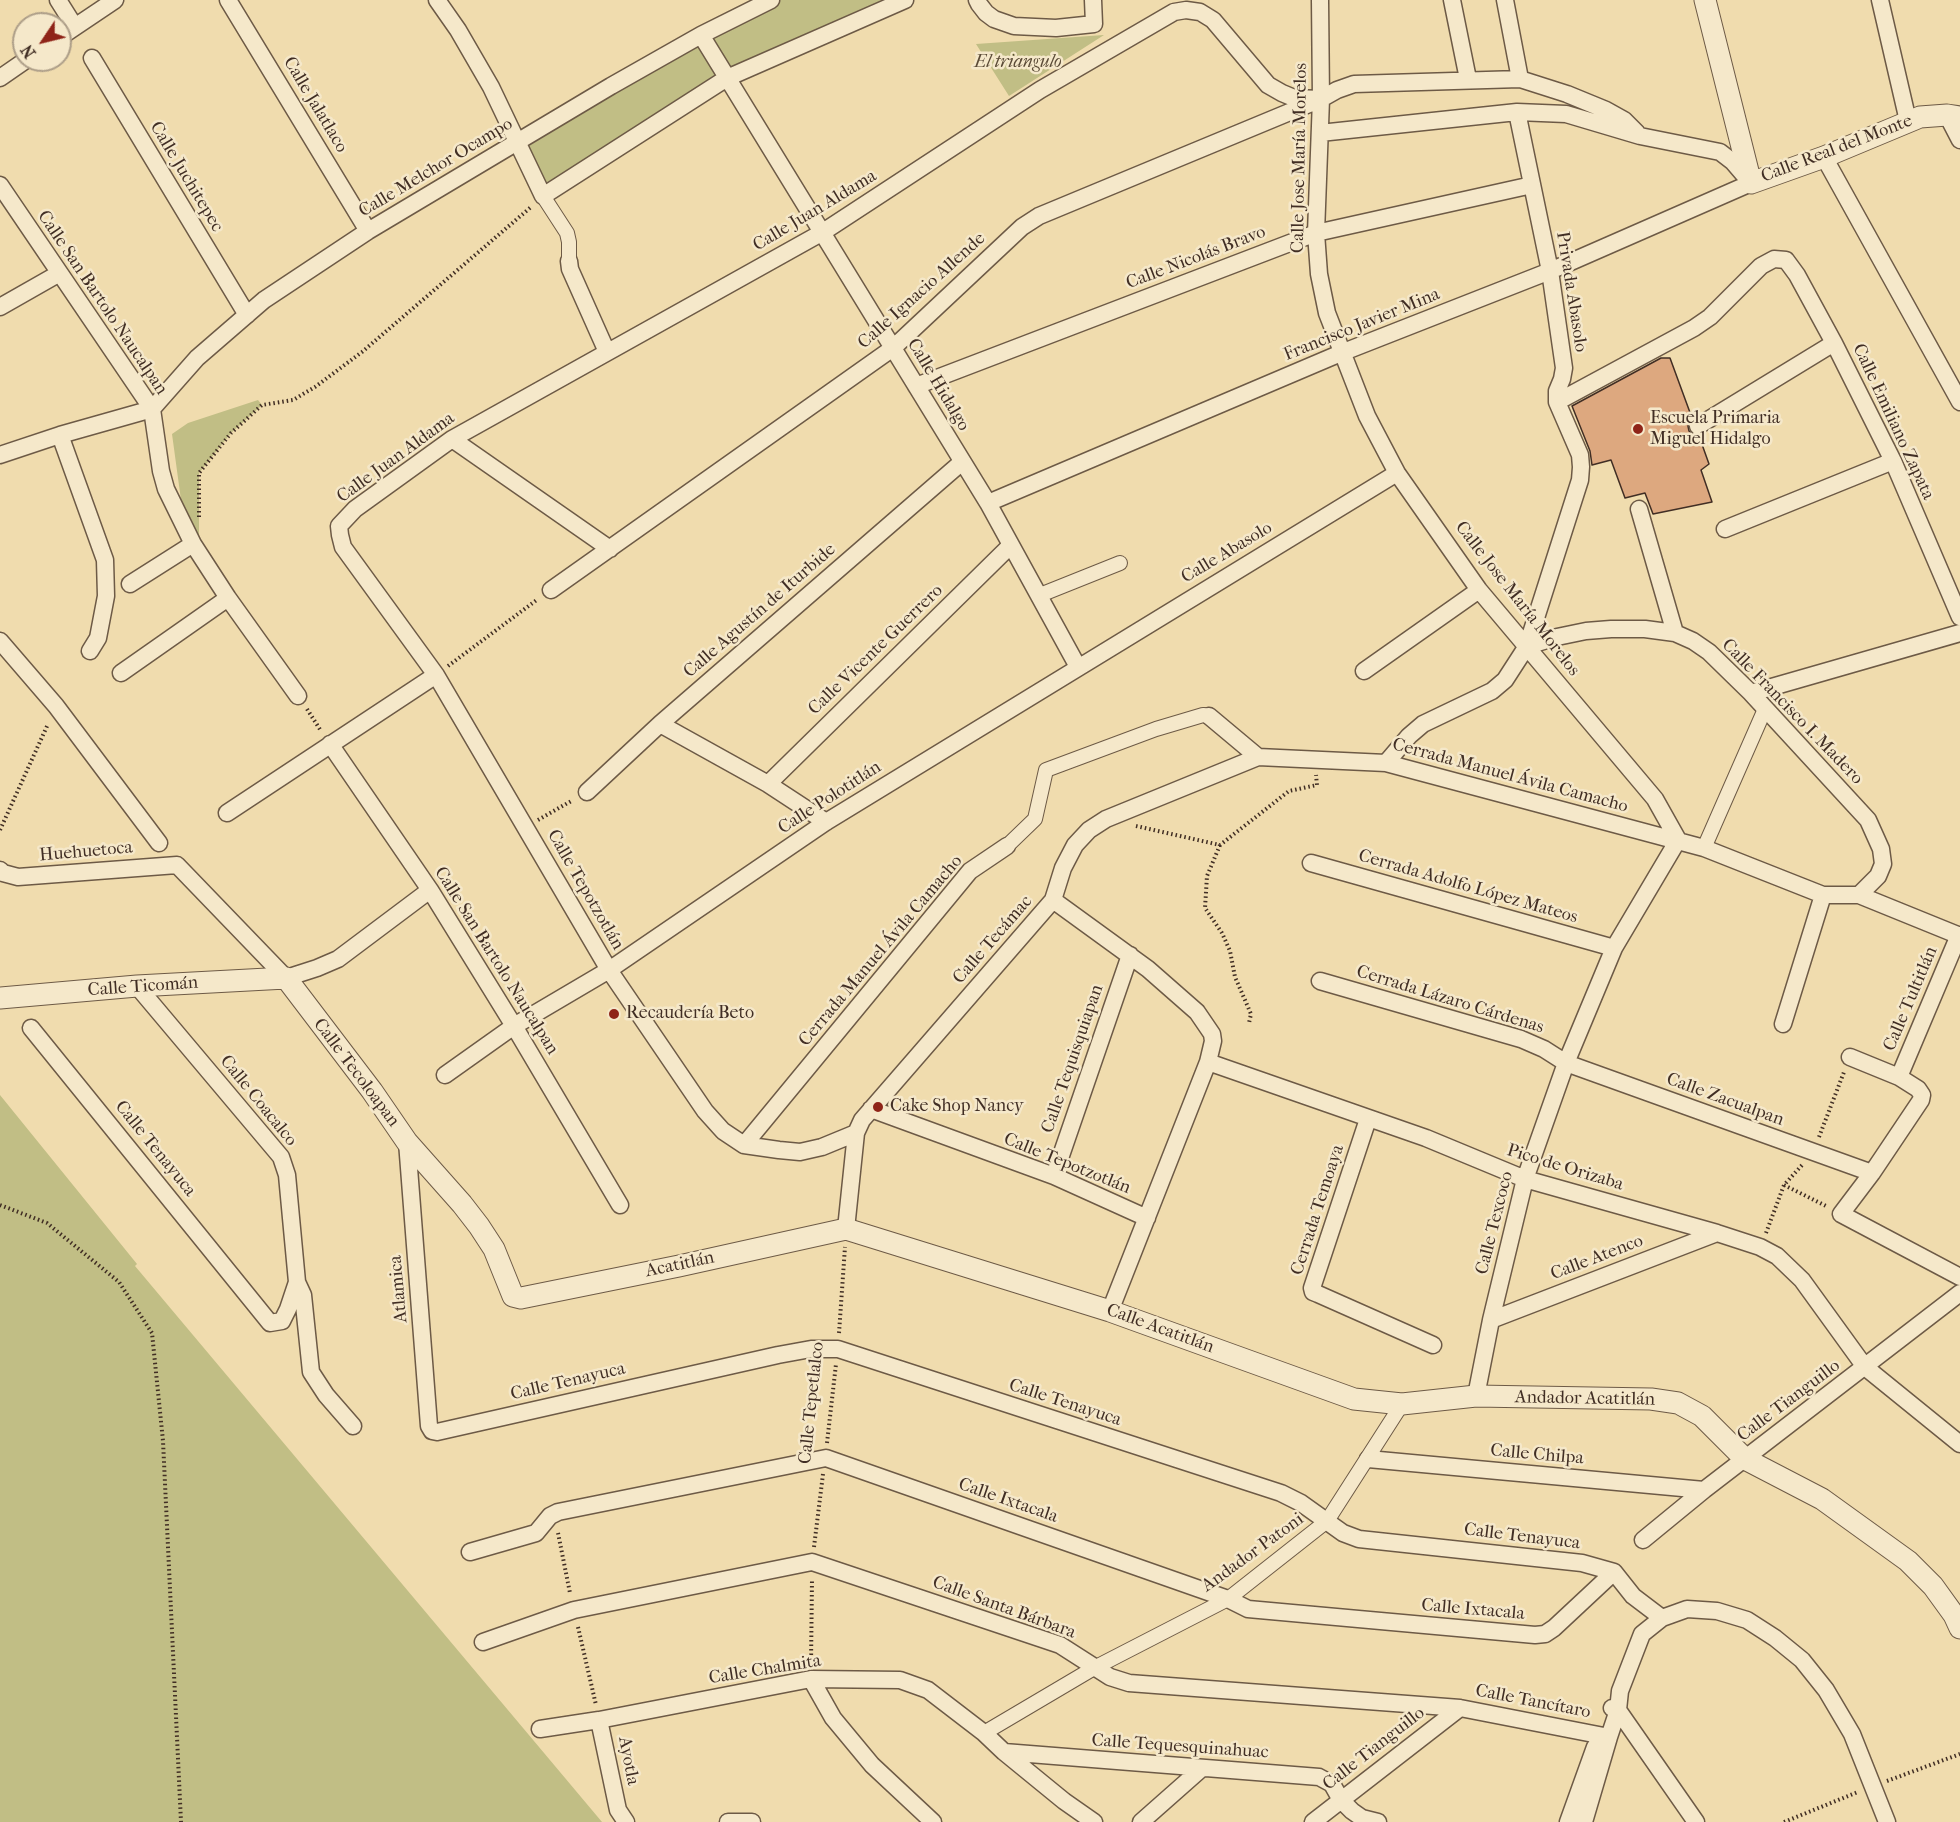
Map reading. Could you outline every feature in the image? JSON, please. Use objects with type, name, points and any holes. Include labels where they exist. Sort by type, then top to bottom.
[{"type":"street","points":[[58,0],[75,27]]},
{"type":"street","points":[[72,29],[116,0]]},
{"type":"street","name":"Calle Jalatlaco","points":[[228,0],[368,231]]},
{"type":"street","points":[[437,0],[458,30],[491,87],[543,196],[567,233],[570,269],[607,352]]},
{"type":"street","name":"Calle Melchor Ocampo","points":[[152,409],[197,358],[264,300],[368,231],[701,35],[771,0]]},
{"type":"street","points":[[543,196],[727,78],[905,0]]},
{"type":"street","points":[[977,0],[986,13],[994,19],[1014,26],[1056,28],[1094,24],[1093,0]]},
{"type":"street","name":"Calle Jose María Morelos","points":[[1320,0],[1321,99],[1316,233],[1319,274],[1327,313],[1367,416],[1397,473],[1479,590],[1655,799],[1678,840]]},
{"type":"street","points":[[1452,0],[1468,79]]},
{"type":"street","points":[[1505,0],[1520,79]]},
{"type":"street","points":[[1705,0],[1751,183]]},
{"type":"street","points":[[1880,0],[1908,121]]},
{"type":"street","name":"Calle Juan Aldama","points":[[343,547],[339,526],[345,519],[452,439],[823,232],[1040,90],[1174,12],[1186,10],[1200,12],[1213,20],[1268,85],[1294,99],[1321,99]]},
{"type":"street","name":"Calle Hidalgo","points":[[701,35],[988,503],[1078,667]]},
{"type":"street","name":"Calle Juchitepec","points":[[92,58],[247,315]]},
{"type":"street","name":"Calle Ignacio Allende","points":[[551,590],[893,348],[1022,227],[1039,216],[1321,99],[1337,90],[1354,84],[1520,79],[1567,94],[1606,110],[1624,120],[1640,136]]},
{"type":"street","points":[[1320,133],[1517,112],[1566,114],[1640,136],[1720,152],[1733,162],[1751,183]]},
{"type":"street","name":"Privada Abasolo","points":[[1517,112],[1550,271],[1564,368],[1557,391],[1557,402]]},
{"type":"street","points":[[1953,116],[1960,140]]},
{"type":"street","name":"Calle Real del Monte","points":[[1751,183],[1824,157],[1920,117],[1953,116]]},
{"type":"street","points":[[1824,157],[1960,402]]},
{"type":"street","name":"Francisco Javier Mina","points":[[988,503],[1341,353],[1550,271],[1751,183]]},
{"type":"street","name":"Calle San Bartolo Naucalpan","points":[[0,185],[58,274],[152,409],[160,471],[166,489],[193,544],[228,598],[298,696]]},
{"type":"street","name":"Calle Nicolás Bravo","points":[[916,386],[1316,233],[1532,185]]},
{"type":"street","name":"Calle Emiliano Zapata","points":[[1557,402],[1694,328],[1710,316],[1761,266],[1774,259],[1786,260],[1797,274],[1834,343],[1893,461],[1960,617]]},
{"type":"street","points":[[0,307],[58,274]]},
{"type":"street","points":[[1698,426],[1834,343]]},
{"type":"street","points":[[1386,763],[1409,736],[1423,724],[1500,686],[1527,646],[1580,480],[1580,455],[1557,402]]},
{"type":"street","points":[[0,455],[152,409]]},
{"type":"street","points":[[60,435],[105,560],[106,596],[98,638],[90,651]]},
{"type":"street","points":[[452,439],[610,549]]},
{"type":"street","points":[[1725,529],[1893,461]]},
{"type":"street","name":"Calle Agustín de Iturbide","points":[[587,792],[660,724],[962,462]]},
{"type":"street","name":"Calle Abasolo","points":[[1078,667],[1397,473]]},
{"type":"street","points":[[1639,509],[1674,633]]},
{"type":"street","points":[[130,584],[193,544]]},
{"type":"street","name":"Calle Vicente Guerrero","points":[[768,784],[1011,545]]},
{"type":"street","name":"Calle Tepotzotlán","points":[[343,547],[436,675],[609,970],[705,1111],[723,1131],[744,1145],[800,1152],[822,1147],[856,1132]]},
{"type":"street","points":[[1040,595],[1120,563]]},
{"type":"street","points":[[1364,671],[1479,590]]},
{"type":"street","points":[[121,673],[228,598]]},
{"type":"street","name":"Calle Francisco I. Madero","points":[[1527,646],[1557,637],[1611,628],[1645,629],[1674,633],[1709,652],[1751,693],[1868,820],[1881,849],[1883,864],[1878,876],[1858,894]]},
{"type":"street","points":[[1751,693],[1960,633]]},
{"type":"street","points":[[0,641],[56,706],[159,843]]},
{"type":"street","name":"Calle Polotitlán","points":[[445,1076],[514,1026],[609,970],[826,822],[1078,667]]},
{"type":"street","points":[[227,813],[436,675]]},
{"type":"street","points":[[1704,848],[1765,709]]},
{"type":"street","name":"Cerrada Manuel Ávila Camacho","points":[[744,1145],[970,871],[1007,846],[1035,819],[1046,770],[1156,729],[1203,715],[1209,716],[1258,757]]},
{"type":"street","points":[[660,724],[768,784],[826,822]]},
{"type":"street","name":"Calle San Bartolo Naucalpan","points":[[330,744],[430,890],[620,1205]]},
{"type":"street","name":"Cerrada Manuel Ávila Camacho","points":[[1053,900],[1063,868],[1075,845],[1106,819],[1258,757],[1386,763],[1678,840]]},
{"type":"street","points":[[1678,840],[1823,895],[1858,894],[1959,936]]},
{"type":"street","name":"Calle Texcoco","points":[[1476,1396],[1491,1320],[1525,1179],[1566,1063],[1614,948],[1678,840]]},
{"type":"street","name":"Cerrada Adolfo López Mateos","points":[[1311,863],[1614,948]]},
{"type":"street","name":"Huehuetoca","points":[[0,870],[18,877],[177,865]]},
{"type":"street","name":"Calle Tecoloapan","points":[[177,865],[285,978],[372,1091],[407,1142],[462,1203],[494,1249],[513,1296]]},
{"type":"street","points":[[285,978],[317,969],[338,959],[430,890]]},
{"type":"street","points":[[1783,1024],[1823,895]]},
{"type":"street","name":"Calle Tecámac","points":[[856,1132],[871,1109],[1053,900],[1130,955],[1197,1012],[1209,1028],[1213,1041],[1208,1062],[1110,1311]]},
{"type":"street","name":"Calle Tultitlán","points":[[1899,1077],[1959,936]]},
{"type":"street","name":"Calle Tequisquiapan","points":[[1054,1176],[1130,955]]},
{"type":"street","name":"Calle Ticomán","points":[[0,998],[137,986],[285,978]]},
{"type":"street","name":"Cerrada Lázaro Cárdenas","points":[[1320,981],[1521,1039],[1544,1049],[1566,1063]]},
{"type":"street","name":"Calle Coacalco","points":[[137,986],[281,1157],[287,1175],[297,1282],[282,1321],[270,1323]]},
{"type":"street","name":"Calle Tenayuca","points":[[31,1028],[270,1323]]},
{"type":"street","name":"Calle Tultitlán","points":[[1841,1214],[1872,1173],[1921,1100],[1922,1095],[1918,1089],[1899,1077],[1850,1057]]},
{"type":"street","name":"Pico de Orizaba","points":[[1208,1062],[1426,1138],[1525,1179],[1717,1233],[1760,1247],[1778,1256],[1802,1280],[1865,1367],[1960,1444]]},
{"type":"street","name":"Calle Zacualpan","points":[[1566,1063],[1872,1173]]},
{"type":"street","name":"Calle Tepotzotlán","points":[[871,1109],[1054,1176],[1147,1218]]},
{"type":"street","name":"Cerrada Temoaya","points":[[1368,1119],[1312,1288],[1313,1292],[1432,1345]]},
{"type":"street","points":[[846,1229],[856,1132]]},
{"type":"street","name":"Atlamica","points":[[407,1142],[429,1426],[432,1431]]},
{"type":"street","points":[[1841,1214],[1960,1277]]},
{"type":"street","name":"Acatitlán","points":[[513,1296],[521,1298],[846,1229]]},
{"type":"street","name":"Calle Acatitlán","points":[[846,1229],[1110,1311],[1354,1399],[1402,1404],[1476,1396]]},
{"type":"street","name":"Calle Atenco","points":[[1491,1320],[1717,1233]]},
{"type":"street","points":[[297,1282],[303,1295],[310,1372],[326,1395],[353,1426]]},
{"type":"street","name":"Calle Tianguillo","points":[[1643,1540],[1704,1490],[1960,1293]]},
{"type":"street","name":"Calle Tenayuca","points":[[432,1431],[437,1432],[778,1355],[811,1349],[838,1349],[1281,1493],[1301,1503],[1343,1533],[1359,1539],[1582,1563],[1614,1572]]},
{"type":"street","name":"Andador Acatitlán","points":[[1476,1396],[1651,1399],[1678,1403],[1702,1416],[1746,1459],[1822,1499],[1908,1561],[1933,1586],[1954,1615],[1960,1628]]},
{"type":"street","name":"Andador Patoni","points":[[984,1732],[1094,1668],[1228,1599],[1327,1521],[1402,1404]]},
{"type":"street","points":[[470,1552],[536,1533],[550,1516],[558,1512],[826,1458]]},
{"type":"street","name":"Calle Ixtacala","points":[[826,1458],[1228,1599],[1248,1609],[1535,1635],[1545,1634],[1614,1572]]},
{"type":"street","name":"Calle Chilpa","points":[[1368,1460],[1704,1490]]},
{"type":"street","name":"Calle Santa Bárbara","points":[[483,1642],[574,1610],[812,1562],[1060,1645],[1110,1677],[1129,1683],[1460,1708]]},
{"type":"street","points":[[1614,1572],[1633,1596],[1662,1618]]},
{"type":"street","points":[[1568,1822],[1642,1634],[1662,1618],[1687,1609],[1717,1611],[1747,1620],[1775,1638],[1802,1660],[1826,1690],[1852,1734],[1887,1822]]},
{"type":"street","points":[[811,1678],[833,1718],[872,1765],[933,1822]]},
{"type":"street","name":"Calle Chalmita","points":[[540,1729],[599,1720],[811,1678],[900,1680],[928,1690],[984,1732],[1004,1752],[1064,1801],[1094,1822]]},
{"type":"street","name":"Calle Tianguillo","points":[[1313,1822],[1460,1708]]},
{"type":"street","name":"Calle Tancítaro","points":[[1460,1708],[1604,1735]]},
{"type":"street","points":[[1613,1708],[1696,1822]]},
{"type":"street","name":"Ayotla","points":[[599,1720],[622,1816]]},
{"type":"street","points":[[1584,1822],[1604,1735]]},
{"type":"street","name":"Calle Tequesquinahuac","points":[[1004,1752],[1319,1777],[1332,1784],[1341,1800],[1362,1818],[1378,1822]]},
{"type":"street","points":[[1141,1822],[1201,1768]]},
{"type":"street","points":[[728,1822],[752,1822]]},
{"type":"path","points":[[193,544],[199,540],[199,473],[231,433],[262,405],[293,400],[315,387],[362,352],[430,291],[525,214],[543,196]]},
{"type":"path","points":[[436,675],[551,590]]},
{"type":"path","points":[[298,696],[330,744]]},
{"type":"path","points":[[0,830],[56,706]]},
{"type":"path","points":[[1249,1023],[1251,1014],[1235,977],[1230,951],[1222,933],[1205,908],[1207,876],[1220,844],[1289,791],[1317,785],[1314,759]]},
{"type":"path","points":[[525,828],[587,792]]},
{"type":"path","points":[[1106,819],[1220,844]]},
{"type":"path","points":[[1760,1247],[1784,1185],[1812,1153],[1850,1057]]},
{"type":"path","points":[[1784,1185],[1841,1214]]},
{"type":"path","points":[[0,1204],[47,1223],[119,1282],[152,1333],[163,1441],[181,1822]]},
{"type":"path","name":"Calle Tepetlalco","points":[[811,1678],[812,1562],[838,1349],[846,1229]]},
{"type":"green space","points":[[771,0],[905,0],[727,78],[543,196],[517,142]]},
{"type":"green space","name":"El triangulo","points":[[1104,35],[1009,96],[976,44]]},
{"type":"green space","points":[[258,400],[262,405],[231,433],[199,473],[199,539],[181,500],[172,434],[188,423]]},
{"type":"green space","points":[[0,1095],[137,1264],[135,1266],[602,1822],[0,1822]]},
{"type":"building","name":"Escuela Primaria Miguel Hidalgo","points":[[1661,358],[1670,358],[1692,418],[1688,426],[1689,431],[1699,436],[1709,464],[1701,470],[1712,502],[1653,514],[1645,493],[1625,498],[1611,460],[1592,465],[1590,451],[1572,406]]},
{"type":"place","name":"Escuela Primaria Miguel Hidalgo","points":[[1638,429]]},
{"type":"place","name":"Recaudería Beto","points":[[614,1014]]},
{"type":"place","name":"Cake Shop Nancy","points":[[878,1107]]}]
